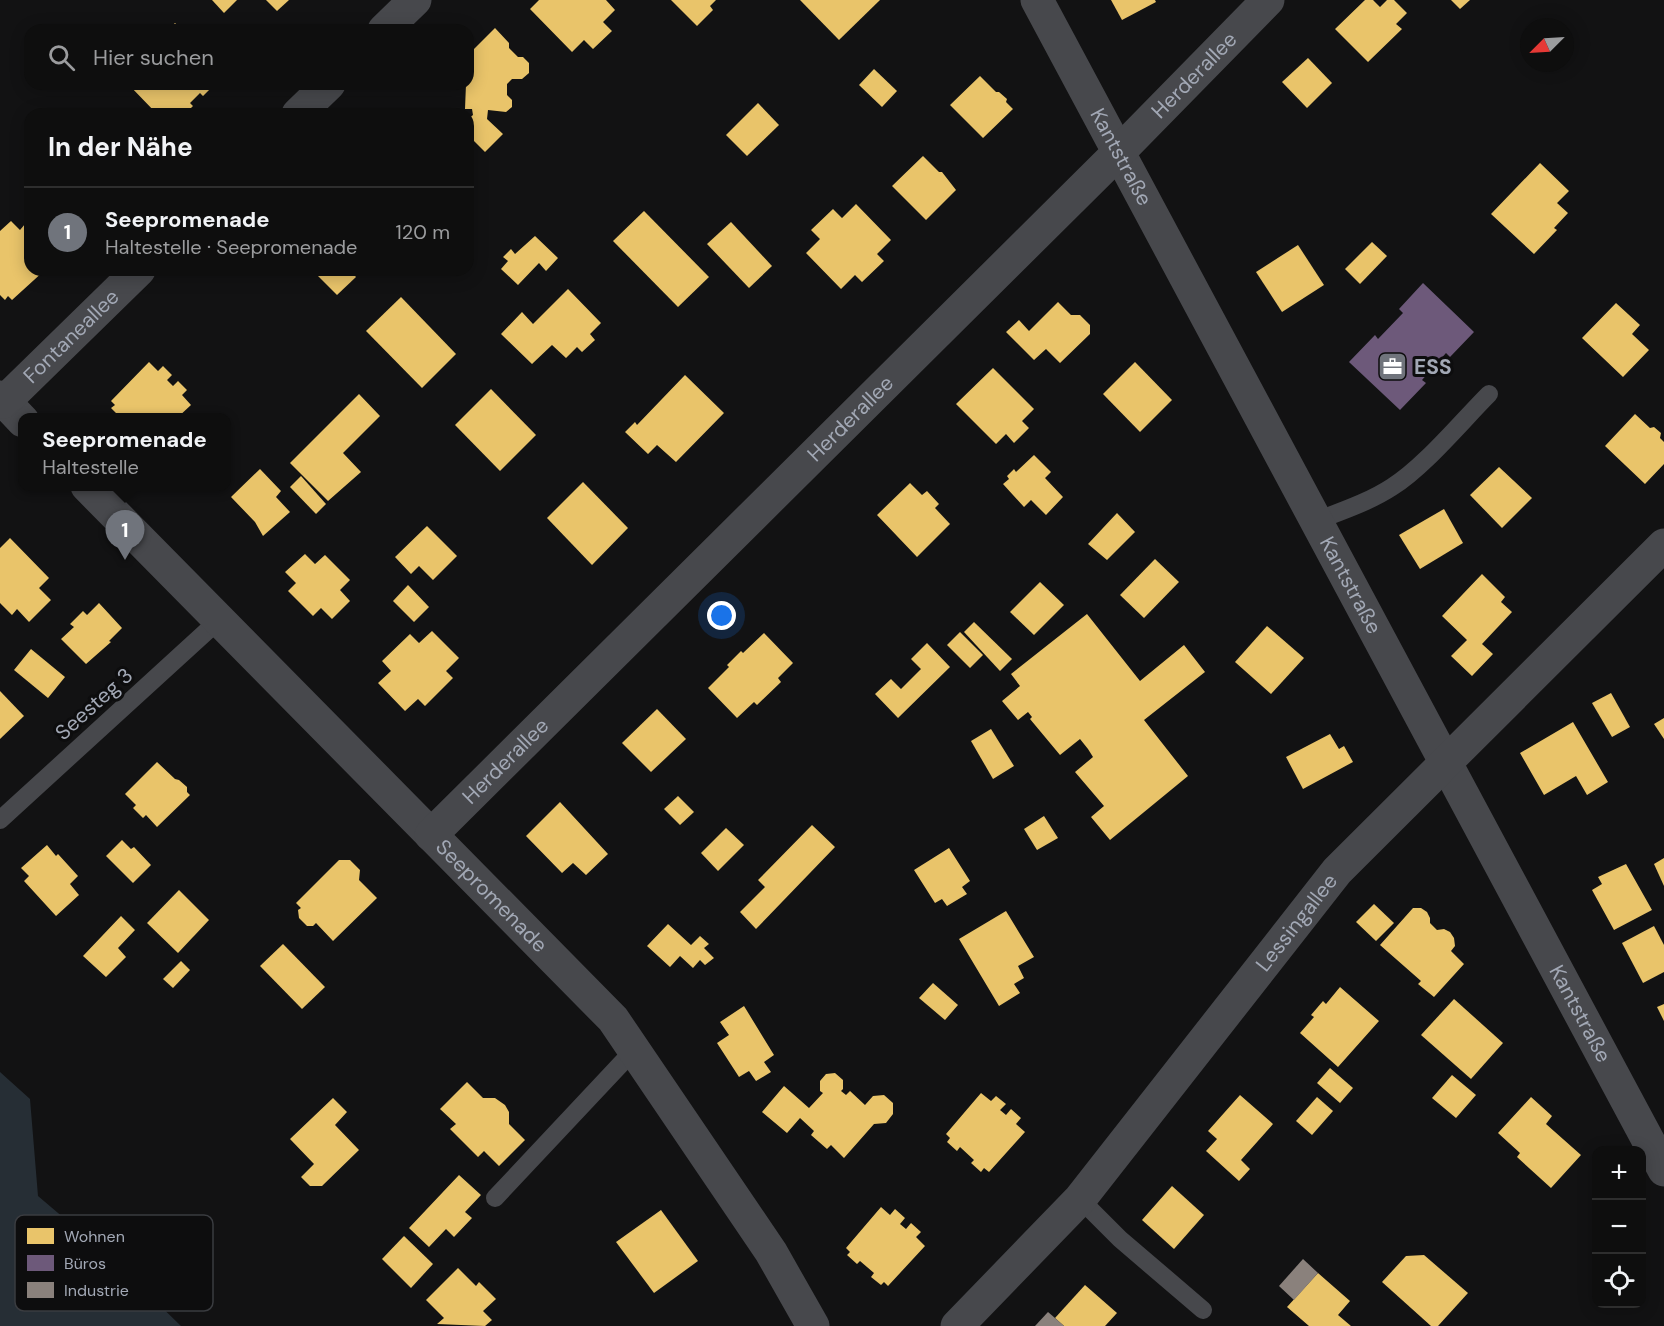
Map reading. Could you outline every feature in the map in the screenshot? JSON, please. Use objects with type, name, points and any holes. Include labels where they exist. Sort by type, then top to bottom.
[{"type":"street","points":[[390,24],[415,0]]},
{"type":"street","name":"Kantstraße","points":[[1037,0],[1664,1170]]},
{"type":"street","name":"Herderallee","points":[[431,835],[1119,152],[1268,0]]},
{"type":"street","points":[[304,108],[323,90]]},
{"type":"street","name":"Fontaneallee","points":[[9,407],[133,276]]},
{"type":"street","name":"Seepromenade","points":[[92,491],[613,1019],[771,1252],[813,1326]]},
{"type":"street","name":"Lessingallee","points":[[957,1326],[1080,1199],[1337,871],[1664,545]]},
{"type":"lane","points":[[1316,521],[1370,500],[1395,485],[1420,464],[1489,394]]},
{"type":"lane","name":"Seesteg 3","points":[[0,820],[219,620]]},
{"type":"lane","points":[[495,1198],[634,1050]]},
{"type":"lane","points":[[1080,1199],[1120,1239],[1203,1310]]},
{"type":"shaded area","points":[[0,1072],[30,1099],[38,1196],[60,1215],[15,1215],[15,1311],[166,1311],[181,1326],[0,1326]]},
{"type":"building: Wohnen","points":[[212,0],[237,0],[224,13]]},
{"type":"building: Wohnen","points":[[266,0],[289,0],[277,11]]},
{"type":"building: Wohnen","points":[[539,0],[606,0],[615,10],[603,22],[612,31],[593,49],[584,40],[572,52],[530,9]]},
{"type":"building: Wohnen","points":[[671,0],[716,0],[710,6],[713,10],[697,26]]},
{"type":"building: Wohnen","points":[[800,0],[880,0],[839,40]]},
{"type":"building: Wohnen","points":[[1111,0],[1155,0],[1156,2],[1122,20]]},
{"type":"building: Wohnen","points":[[1365,0],[1373,0],[1380,7],[1387,0],[1394,0],[1407,13],[1396,24],[1402,29],[1368,62],[1335,29]]},
{"type":"building: Wohnen","points":[[1451,0],[1470,0],[1460,9]]},
{"type":"building: Wohnen","points":[[495,28],[509,43],[509,48],[529,63],[529,73],[522,79],[512,79],[507,84],[507,95],[512,100],[512,107],[506,112],[488,110],[487,119],[503,134],[485,152],[474,141],[474,108],[465,108],[466,90],[474,90],[474,49]]},
{"type":"building: Wohnen","points":[[1308,58],[1332,83],[1307,108],[1282,82]]},
{"type":"building: Wohnen","points":[[874,69],[897,91],[882,107],[859,85]]},
{"type":"building: Wohnen","points":[[980,76],[996,92],[1007,99],[1006,102],[1013,109],[983,138],[950,105]]},
{"type":"building: Wohnen","points":[[134,90],[209,90],[203,96],[200,93],[190,103],[193,106],[191,108],[151,108]]},
{"type":"building: Wohnen","points":[[758,103],[779,125],[747,156],[726,135]]},
{"type":"building: Wohnen","points":[[923,156],[939,172],[942,172],[956,190],[926,220],[892,186]]},
{"type":"building: Wohnen","points":[[1540,163],[1569,191],[1557,203],[1568,213],[1554,228],[1557,230],[1534,254],[1491,214]]},
{"type":"building: Wohnen","points":[[856,204],[891,240],[877,254],[884,261],[862,282],[855,275],[841,289],[806,253],[820,239],[811,230],[833,209],[842,218]]},
{"type":"building: Wohnen","points":[[644,211],[709,277],[678,307],[613,241]]},
{"type":"building: Wohnen","points":[[11,221],[20,230],[24,225],[24,276],[38,276],[12,300],[8,296],[5,300],[0,295],[0,231]]},
{"type":"building: Wohnen","points":[[731,222],[772,266],[749,288],[707,244]]},
{"type":"building: Wohnen","points":[[535,236],[558,258],[546,271],[539,263],[518,285],[501,269],[508,261],[503,257],[511,249],[515,254]]},
{"type":"building: Wohnen","points":[[1372,242],[1387,256],[1360,284],[1345,269]]},
{"type":"building: Wohnen","points":[[1298,245],[1324,285],[1282,312],[1256,272]]},
{"type":"building: Wohnen","points":[[318,276],[355,276],[337,295]]},
{"type":"building: Wohnen","points":[[568,289],[601,323],[590,334],[595,340],[582,352],[577,347],[566,358],[552,345],[532,364],[501,334],[522,312],[533,324]]},
{"type":"building: Wohnen","points":[[401,297],[456,354],[422,388],[366,331]]},
{"type":"building: Wohnen","points":[[1058,302],[1071,315],[1080,315],[1090,325],[1090,334],[1060,363],[1046,349],[1034,360],[1006,332],[1019,320],[1029,331]]},
{"type":"building: Wohnen","points":[[1616,303],[1640,325],[1632,334],[1649,350],[1623,377],[1582,338]]},
{"type":"building: Wohnen","points":[[149,362],[158,371],[163,366],[172,375],[167,380],[173,386],[178,381],[187,390],[182,395],[191,405],[182,413],[116,413],[111,408],[115,405],[111,401]]},
{"type":"building: Wohnen","points":[[1135,362],[1172,400],[1140,432],[1103,394]]},
{"type":"building: Wohnen","points":[[993,368],[1034,409],[1022,421],[1029,428],[1014,443],[1006,434],[996,444],[956,404]]},
{"type":"building: Wohnen","points":[[685,375],[724,413],[676,462],[657,445],[648,454],[625,432],[635,422],[637,425]]},
{"type":"building: Wohnen","points":[[491,389],[536,435],[500,471],[455,425]]},
{"type":"building: Wohnen","points":[[359,394],[380,416],[343,453],[361,472],[328,501],[290,463]]},
{"type":"building: Wohnen","points":[[1635,414],[1650,428],[1654,427],[1661,433],[1660,438],[1664,442],[1664,464],[1645,484],[1605,446]]},
{"type":"building: Wohnen","points":[[1034,455],[1051,472],[1045,478],[1063,497],[1046,515],[1031,500],[1024,507],[1003,484],[1009,479],[1007,476],[1014,469],[1016,472]]},
{"type":"building: Wohnen","points":[[1499,467],[1532,498],[1502,528],[1470,495]]},
{"type":"building: Wohnen","points":[[260,469],[281,491],[276,497],[290,512],[263,536],[255,522],[231,497]]},
{"type":"building: Wohnen","points":[[301,476],[326,504],[316,514],[290,487]]},
{"type":"building: Wohnen","points":[[583,482],[628,528],[592,565],[547,518]]},
{"type":"building: Wohnen","points":[[910,483],[922,495],[927,491],[939,504],[935,508],[950,524],[917,557],[877,515]]},
{"type":"building: Wohnen","points":[[1444,509],[1463,543],[1420,569],[1399,535]]},
{"type":"building: Wohnen","points":[[1117,513],[1135,532],[1107,560],[1088,544]]},
{"type":"building: Wohnen","points":[[427,526],[457,556],[433,580],[419,566],[411,574],[395,557]]},
{"type":"building: Wohnen","points":[[10,538],[49,578],[39,588],[51,600],[29,622],[17,609],[12,615],[0,603],[0,548]]},
{"type":"building: Wohnen","points":[[305,554],[315,564],[325,555],[350,580],[340,590],[350,601],[332,619],[321,608],[313,616],[288,591],[296,583],[285,572]]},
{"type":"building: Wohnen","points":[[1155,559],[1179,582],[1144,618],[1120,595]]},
{"type":"building: Wohnen","points":[[1482,574],[1505,597],[1501,602],[1512,612],[1482,644],[1493,654],[1472,676],[1451,656],[1467,640],[1442,616]]},
{"type":"building: Wohnen","points":[[1040,582],[1064,605],[1034,635],[1010,612]]},
{"type":"building: Wohnen","points":[[408,585],[429,607],[414,622],[393,601]]},
{"type":"building: Wohnen","points":[[99,603],[122,628],[109,641],[111,642],[86,664],[61,639],[74,627],[70,624],[83,611],[87,615]]},
{"type":"building: Wohnen","points":[[1087,614],[1140,681],[1184,645],[1205,672],[1144,720],[1188,776],[1110,840],[1091,817],[1104,806],[1075,772],[1093,757],[1088,749],[1080,739],[1060,755],[1030,719],[1032,717],[1028,712],[1018,720],[1002,701],[1020,686],[1011,674]]},
{"type":"building: Wohnen","points":[[974,622],[1012,659],[1000,671],[964,632]]},
{"type":"building: Wohnen","points":[[1267,626],[1304,658],[1271,694],[1235,662]]},
{"type":"building: Wohnen","points":[[432,631],[459,658],[446,671],[453,678],[425,706],[418,699],[405,711],[378,683],[391,671],[382,661],[410,634],[419,643]]},
{"type":"building: Wohnen","points":[[960,632],[983,655],[970,668],[947,645]]},
{"type":"building: Wohnen","points":[[764,633],[793,663],[778,678],[781,682],[757,705],[754,702],[737,718],[708,688],[741,651],[743,653]]},
{"type":"building: Wohnen","points":[[927,643],[950,667],[898,718],[875,694],[891,679],[901,689],[921,669],[911,659]]},
{"type":"building: Wohnen","points":[[31,649],[65,677],[48,698],[14,670]]},
{"type":"building: Wohnen","points":[[0,691],[24,716],[0,739]]},
{"type":"building: Wohnen","points":[[1611,693],[1630,727],[1612,737],[1592,703]]},
{"type":"building: Wohnen","points":[[657,709],[686,739],[651,772],[622,743]]},
{"type":"building: Wohnen","points":[[1664,718],[1664,739],[1654,724]]},
{"type":"building: Wohnen","points":[[1573,722],[1608,782],[1587,795],[1576,776],[1544,795],[1520,753]]},
{"type":"building: Wohnen","points":[[991,729],[1014,766],[993,779],[971,741]]},
{"type":"building: Wohnen","points":[[1330,734],[1339,749],[1344,746],[1353,762],[1303,789],[1286,757]]},
{"type":"building: Wohnen","points":[[157,762],[187,787],[190,795],[157,827],[146,815],[143,818],[133,808],[136,805],[125,794]]},
{"type":"building: Wohnen","points":[[678,796],[694,812],[680,825],[664,809]]},
{"type":"building: Wohnen","points":[[560,802],[608,854],[586,875],[573,863],[562,873],[526,836]]},
{"type":"building: Wohnen","points":[[1044,816],[1058,838],[1037,850],[1024,829]]},
{"type":"building: Wohnen","points":[[812,825],[835,847],[756,929],[740,912],[765,887],[758,880]]},
{"type":"building: Wohnen","points":[[726,828],[744,845],[718,871],[701,853]]},
{"type":"building: Wohnen","points":[[122,840],[131,849],[134,847],[151,865],[133,883],[106,856]]},
{"type":"building: Wohnen","points":[[47,845],[78,876],[70,884],[79,895],[56,916],[24,881],[29,876],[21,868]]},
{"type":"building: Wohnen","points":[[949,848],[970,881],[962,887],[967,894],[947,906],[942,899],[935,903],[914,870]]},
{"type":"building: Wohnen","points":[[1664,858],[1664,886],[1654,864]]},
{"type":"building: Wohnen","points":[[339,860],[350,860],[360,870],[359,880],[377,898],[333,941],[316,923],[313,926],[307,926],[299,918],[298,910],[301,908],[296,903]]},
{"type":"building: Wohnen","points":[[1626,864],[1652,910],[1614,930],[1592,890],[1602,884],[1598,877]]},
{"type":"building: Wohnen","points":[[179,890],[209,920],[178,953],[147,923]]},
{"type":"building: Wohnen","points":[[1374,904],[1394,923],[1376,941],[1356,922]]},
{"type":"building: Wohnen","points":[[1413,908],[1421,908],[1427,912],[1430,923],[1437,930],[1444,929],[1450,932],[1455,946],[1451,951],[1464,964],[1434,997],[1418,984],[1421,981],[1380,945]]},
{"type":"building: Wohnen","points":[[1006,911],[1034,957],[1018,966],[1024,978],[1014,984],[1020,993],[999,1006],[959,939]]},
{"type":"building: Wohnen","points":[[121,916],[135,930],[118,948],[126,957],[106,977],[83,956]]},
{"type":"building: Wohnen","points":[[668,924],[691,945],[700,936],[709,944],[704,948],[714,958],[705,965],[700,960],[693,968],[680,956],[670,967],[647,946]]},
{"type":"building: Wohnen","points":[[1654,926],[1664,945],[1664,972],[1643,983],[1622,943]]},
{"type":"building: Wohnen","points":[[283,944],[325,987],[302,1009],[260,966]]},
{"type":"building: Wohnen","points":[[181,961],[190,970],[173,988],[163,979]]},
{"type":"building: Wohnen","points":[[933,983],[958,1005],[945,1020],[919,998]]},
{"type":"building: Wohnen","points":[[1340,987],[1379,1021],[1338,1067],[1300,1033],[1314,1017],[1311,1015],[1323,1001],[1326,1004]]},
{"type":"building: Wohnen","points":[[1454,999],[1503,1043],[1471,1079],[1421,1035]]},
{"type":"building: Wohnen","points":[[1664,1004],[1664,1021],[1657,1007]]},
{"type":"building: Wohnen","points":[[744,1006],[774,1055],[764,1062],[771,1072],[756,1081],[749,1071],[739,1077],[717,1043],[729,1035],[720,1022]]},
{"type":"building: Wohnen","points":[[1330,1068],[1353,1088],[1340,1103],[1317,1083]]},
{"type":"building: Wohnen","points":[[835,1073],[843,1080],[841,1091],[846,1095],[850,1091],[865,1105],[873,1096],[884,1095],[893,1103],[893,1114],[886,1123],[874,1124],[844,1158],[831,1145],[827,1149],[811,1135],[814,1131],[800,1118],[787,1133],[762,1112],[784,1086],[809,1108],[823,1093],[820,1091],[820,1081],[826,1074]]},
{"type":"building: Wohnen","points":[[1452,1075],[1476,1095],[1456,1118],[1432,1098]]},
{"type":"building: Wohnen","points":[[467,1082],[483,1098],[495,1098],[505,1105],[509,1112],[509,1124],[525,1140],[499,1166],[484,1151],[478,1157],[450,1129],[456,1124],[440,1109]]},
{"type":"building: Wohnen","points":[[981,1093],[991,1101],[996,1096],[1006,1104],[1000,1110],[1006,1115],[1011,1109],[1021,1118],[1016,1124],[1025,1132],[989,1172],[984,1168],[981,1172],[971,1163],[974,1160],[960,1147],[957,1151],[947,1142],[950,1138],[946,1134]]},
{"type":"building: Wohnen","points":[[1240,1095],[1273,1124],[1241,1160],[1250,1169],[1239,1181],[1206,1151],[1217,1139],[1208,1131]]},
{"type":"building: Wohnen","points":[[1317,1097],[1333,1111],[1312,1135],[1296,1121]]},
{"type":"building: Wohnen","points":[[1531,1097],[1552,1116],[1546,1124],[1581,1155],[1551,1188],[1517,1157],[1520,1153],[1498,1133]]},
{"type":"building: Wohnen","points":[[333,1098],[347,1112],[335,1125],[359,1150],[322,1186],[310,1186],[301,1177],[314,1164],[290,1139]]},
{"type":"building: Wohnen","points":[[459,1175],[481,1195],[465,1212],[472,1218],[454,1237],[446,1229],[429,1247],[409,1228]]},
{"type":"building: Wohnen","points":[[1172,1186],[1204,1215],[1174,1249],[1142,1220]]},
{"type":"building: Wohnen","points":[[881,1207],[890,1215],[895,1209],[905,1218],[900,1224],[906,1229],[911,1223],[921,1232],[916,1237],[925,1246],[888,1286],[884,1282],[881,1285],[871,1277],[874,1273],[860,1261],[857,1264],[847,1255],[850,1252],[846,1248]]},
{"type":"building: Wohnen","points":[[661,1210],[698,1261],[654,1293],[616,1242]]},
{"type":"building: Wohnen","points":[[404,1236],[433,1264],[411,1288],[382,1259]]},
{"type":"building: Wohnen","points":[[1424,1255],[1468,1293],[1438,1326],[1431,1326],[1382,1282],[1406,1256]]},
{"type":"building: Wohnen","points":[[458,1268],[476,1286],[479,1282],[496,1299],[483,1311],[492,1320],[485,1326],[437,1324],[444,1318],[426,1300]]},
{"type":"building: Wohnen","points":[[1318,1273],[1350,1301],[1338,1315],[1351,1326],[1309,1326],[1287,1307]]},
{"type":"building: Wohnen","points":[[1085,1285],[1117,1313],[1105,1326],[1064,1326],[1055,1318]]},
{"type":"building: Büros","points":[[1423,283],[1474,332],[1450,357],[1446,353],[1422,380],[1426,383],[1400,410],[1349,362],[1375,335],[1378,339],[1403,313],[1399,309]]},
{"type":"building: Industrie","points":[[1303,1259],[1318,1273],[1294,1300],[1279,1286]]},
{"type":"building: Industrie","points":[[1048,1312],[1055,1318],[1064,1326],[1035,1326]]},
{"type":"place","name":"ESS","points":[[1393,367]]},
{"type":"place","name":"Seepromenade","points":[[125,560]]}]
